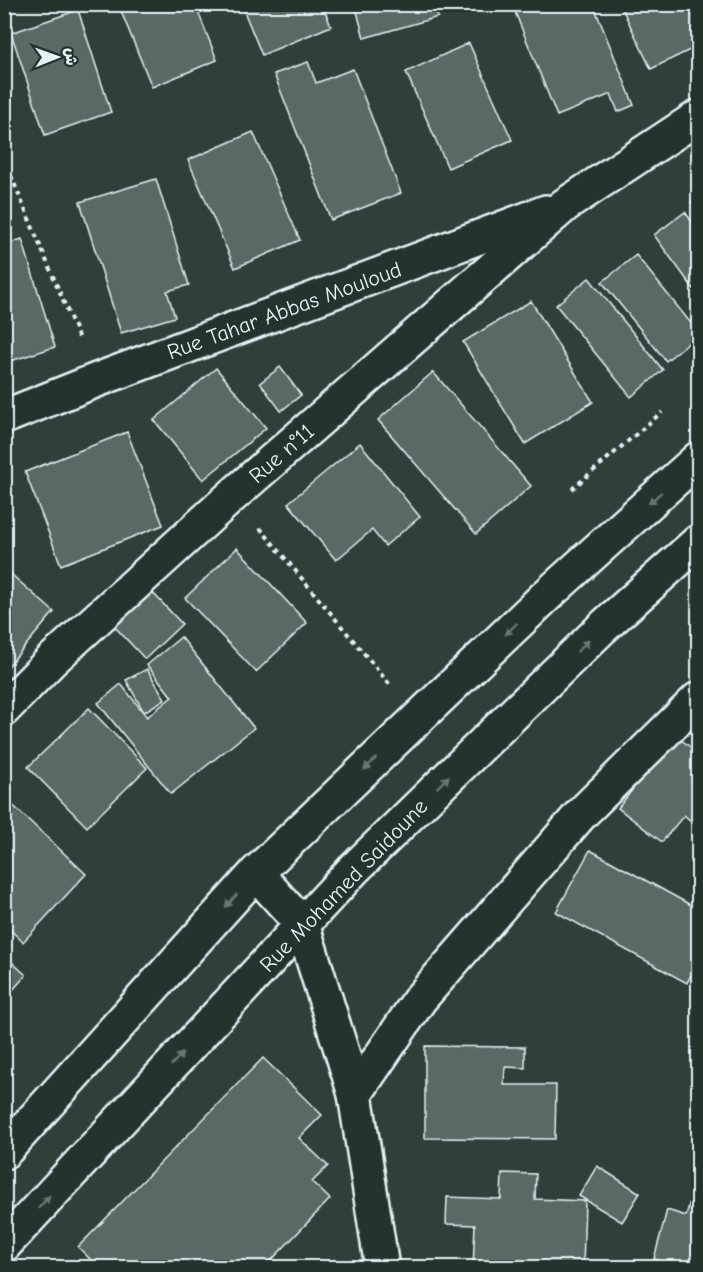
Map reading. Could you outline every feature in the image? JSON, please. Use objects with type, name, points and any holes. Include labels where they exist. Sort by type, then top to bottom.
[{"type":"street","points":[[565,205],[699,117]]},
{"type":"street","name":"Rue Tahar Abbas Mouloud","points":[[4,417],[565,205]]},
{"type":"street","name":"Rue n°11","points":[[4,709],[52,660],[233,495],[565,205]]},
{"type":"street","points":[[4,1152],[256,873],[546,596],[699,459]]},
{"type":"street","name":"Rue Mohamed Saidoune","points":[[4,1245],[352,870],[603,627],[699,542]]},
{"type":"street","points":[[355,1094],[427,990],[581,814],[699,699]]},
{"type":"street","points":[[256,873],[302,924],[355,1094],[382,1268]]},
{"type":"path","points":[[4,159],[97,380]]},
{"type":"path","points":[[572,489],[662,412]]},
{"type":"path","points":[[233,495],[375,668]]},
{"type":"building","points":[[118,4],[195,4],[217,60],[152,87]]},
{"type":"building","points":[[241,4],[322,4],[331,26],[262,55]]},
{"type":"building","points":[[355,4],[434,4],[438,17],[364,38]]},
{"type":"building","points":[[535,4],[593,4],[634,105],[618,112],[611,94],[557,116],[515,12]]},
{"type":"building","points":[[620,4],[698,4],[698,46],[651,69]]},
{"type":"building","points":[[78,10],[111,112],[45,135],[11,33]]},
{"type":"building","points":[[469,43],[512,140],[448,168],[406,72]]},
{"type":"building","points":[[308,62],[316,83],[353,69],[401,193],[331,220],[274,74]]},
{"type":"building","points":[[253,132],[300,240],[235,268],[188,160]]},
{"type":"building","points":[[156,179],[189,285],[167,291],[175,317],[121,333],[80,202]]},
{"type":"building","points":[[698,196],[698,213],[691,202]]},
{"type":"building","points":[[685,212],[698,230],[698,295],[654,235]]},
{"type":"building","points":[[22,239],[55,347],[4,363],[4,245]]},
{"type":"building","points":[[636,255],[698,332],[698,335],[666,361],[602,282]]},
{"type":"building","points":[[589,278],[663,370],[631,397],[556,305]]},
{"type":"building","points":[[531,301],[593,402],[525,444],[463,342]]},
{"type":"building","points":[[280,367],[301,395],[281,411],[260,383]]},
{"type":"building","points":[[216,368],[266,428],[203,480],[154,420]]},
{"type":"building","points":[[433,372],[531,486],[476,534],[378,420]]},
{"type":"building","points":[[127,432],[163,525],[61,565],[25,472]]},
{"type":"building","points":[[360,443],[420,517],[385,546],[372,530],[336,560],[288,503]]},
{"type":"building","points":[[237,548],[307,623],[256,672],[185,598]]},
{"type":"building","points":[[4,568],[54,612],[4,671]]},
{"type":"building","points":[[152,592],[182,624],[145,659],[115,627]]},
{"type":"building","points":[[181,637],[254,728],[171,794],[98,703],[121,684],[147,717],[172,697],[147,665]]},
{"type":"building","points":[[147,669],[165,699],[144,712],[126,680]]},
{"type":"building","points":[[89,708],[147,768],[87,827],[28,767]]},
{"type":"building","points":[[698,715],[698,736],[689,729]]},
{"type":"building","points":[[675,735],[698,753],[698,827],[684,815],[662,842],[618,808]]},
{"type":"building","points":[[4,797],[86,874],[23,942],[4,924]]},
{"type":"building","points":[[590,850],[698,909],[698,961],[687,983],[556,912]]},
{"type":"building","points":[[698,857],[698,872],[691,866]]},
{"type":"building","points":[[4,955],[26,975],[4,1000]]},
{"type":"building","points":[[425,1046],[525,1047],[525,1068],[505,1067],[504,1085],[556,1085],[555,1139],[425,1138]]},
{"type":"building","points":[[263,1058],[322,1115],[299,1138],[328,1166],[312,1182],[330,1199],[264,1268],[99,1268],[78,1247]]},
{"type":"building","points":[[597,1166],[640,1193],[622,1222],[579,1196]]},
{"type":"building","points":[[502,1173],[536,1174],[535,1199],[585,1201],[583,1268],[473,1268],[475,1225],[446,1224],[447,1197],[501,1199]]},
{"type":"building","points":[[696,1179],[698,1180],[698,1268],[687,1268],[654,1259],[667,1210],[686,1216]]}]
